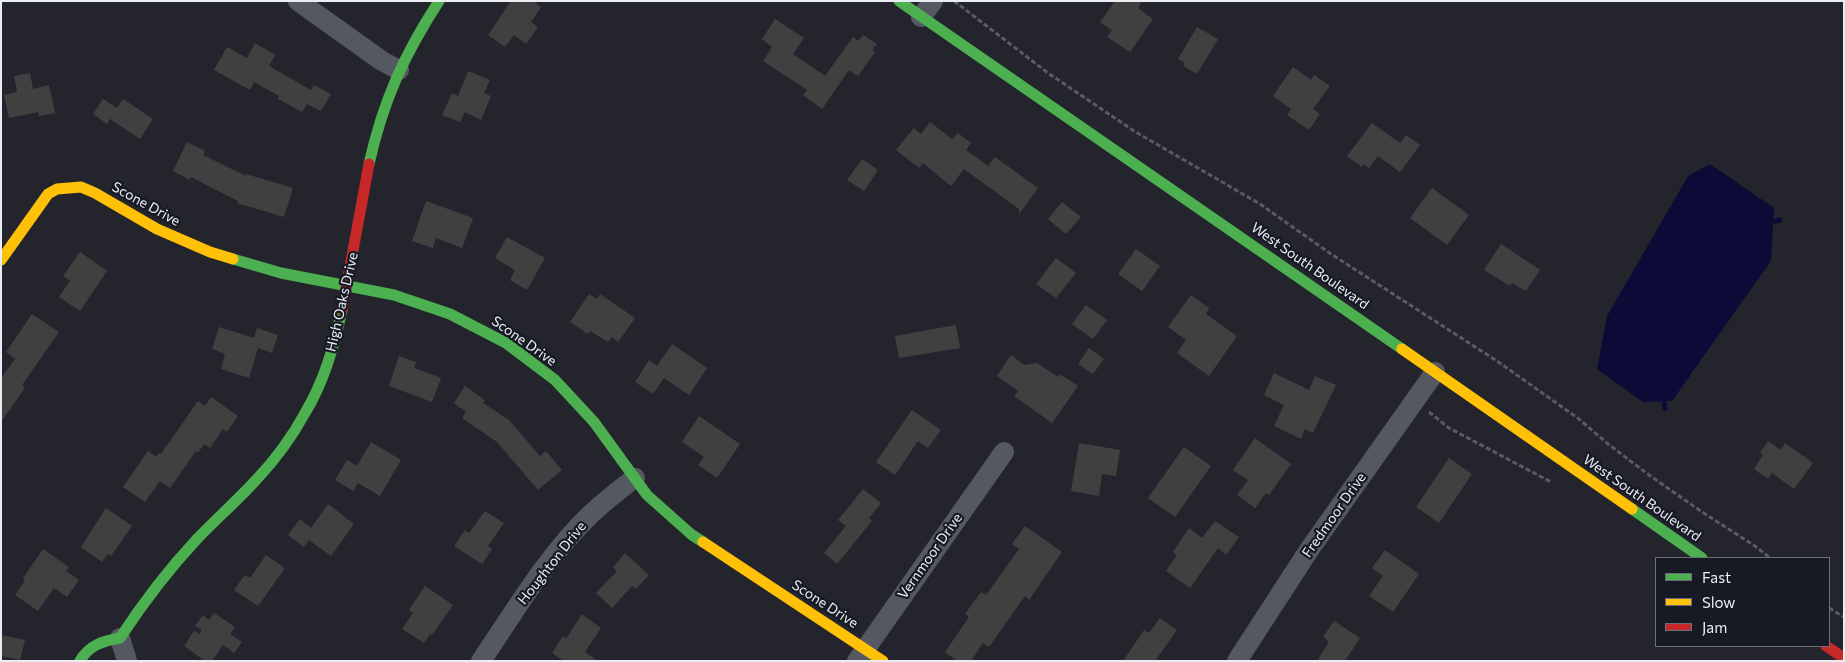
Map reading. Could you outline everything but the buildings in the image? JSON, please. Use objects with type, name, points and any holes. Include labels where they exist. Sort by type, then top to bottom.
[{"type":"street","points":[[298,1],[399,70]]},
{"type":"street","name":"High Oaks Drive","points":[[120,638],[157,584],[181,556],[261,475],[291,437],[316,393],[336,340],[377,130],[399,70],[439,1]]},
{"type":"street","name":"West South Boulevard","points":[[899,1],[927,9],[1435,372],[1701,557]]},
{"type":"street","name":"Scone Drive","points":[[1,260],[48,194],[57,189],[81,187],[95,193],[157,229],[183,242],[210,252],[281,273],[419,302],[476,326],[506,343],[549,376],[578,403],[647,494],[692,535],[861,655],[883,661]]},
{"type":"street","name":"Fredmoor Drive","points":[[1237,661],[1309,550],[1435,372]]},
{"type":"street","name":"Vernmoor Drive","points":[[861,655],[1004,452]]},
{"type":"street","name":"Houghton Drive","points":[[482,661],[545,568],[568,539],[590,514],[635,478]]},
{"type":"street","points":[[80,661],[87,650],[93,645],[120,638],[127,661]]},
{"type":"street","points":[[1828,647],[1844,658]]},
{"type":"path","points":[[954,1],[1048,73],[1134,131],[1253,200],[1331,254],[1497,361],[1579,420],[1649,475],[1769,557]]},
{"type":"path","points":[[1423,408],[1449,428],[1555,484]]},
{"type":"path","points":[[1830,609],[1844,618]]},
{"type":"shaded area","points":[[1710,164],[1774,208],[1771,261],[1672,401],[1643,402],[1597,369],[1607,316],[1688,176]]},
{"type":"waterway","points":[[1768,223],[1780,220]]},
{"type":"waterway","points":[[1663,395],[1665,409]]},
{"type":"traffic: fast","points":[[369,164],[381,120],[396,79],[415,40],[439,1]]},
{"type":"traffic: fast","points":[[899,1],[1402,349]]},
{"type":"traffic: fast","points":[[233,259],[281,273],[394,295],[450,314],[506,343],[555,380],[594,422],[647,495],[692,535],[703,542]]},
{"type":"traffic: fast","points":[[80,661],[92,647],[120,638],[147,599],[176,563],[204,532],[249,488],[283,448],[318,389],[332,350],[342,310]]},
{"type":"traffic: fast","points":[[1632,509],[1701,557]]},
{"type":"traffic: slow","points":[[1,260],[48,194],[57,189],[81,187],[95,193],[157,229],[210,252],[233,259]]},
{"type":"traffic: slow","points":[[1402,349],[1632,509]]},
{"type":"traffic: slow","points":[[703,542],[883,661]]},
{"type":"traffic: jam","points":[[342,310],[369,164]]},
{"type":"traffic: jam","points":[[1828,647],[1844,658]]}]
